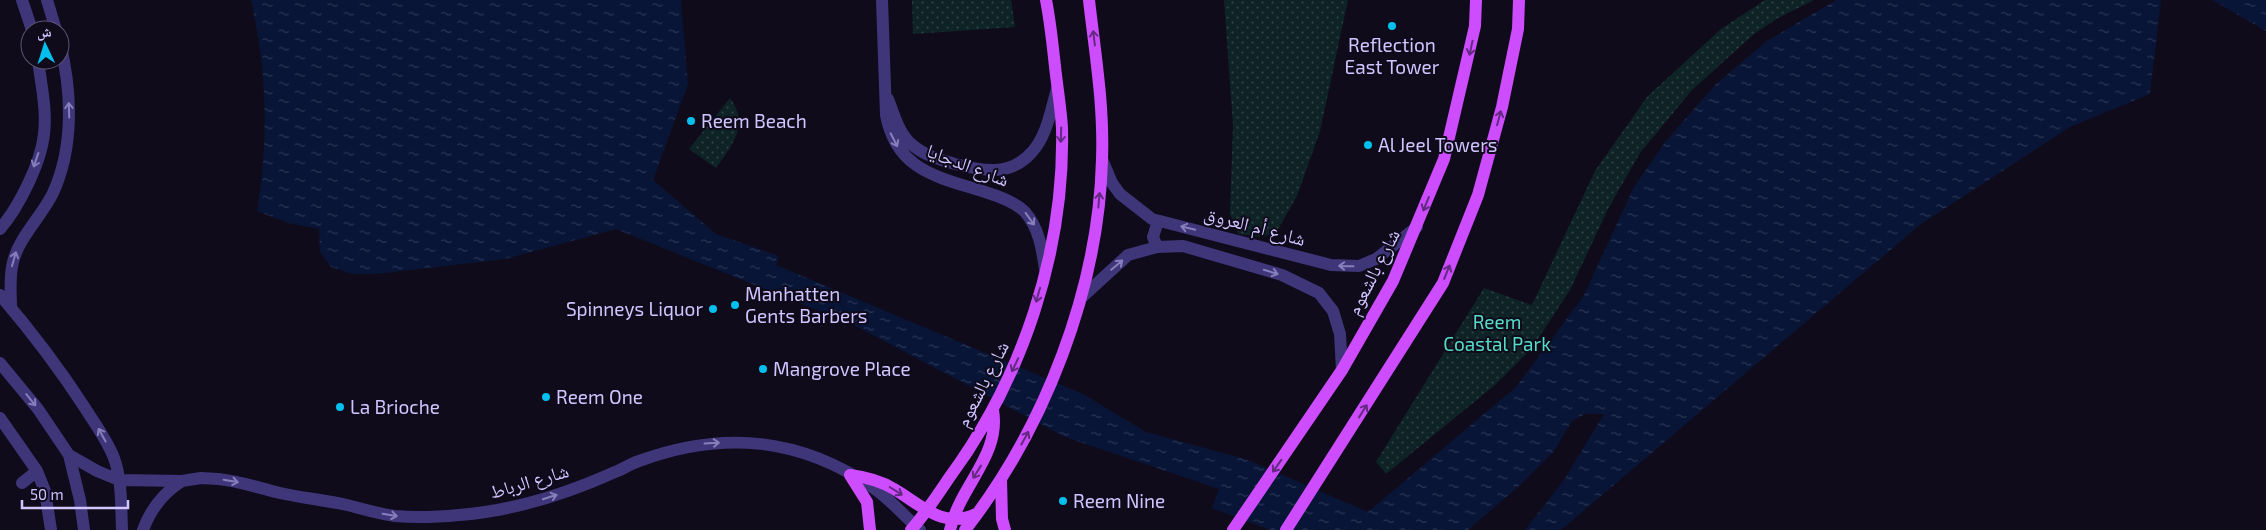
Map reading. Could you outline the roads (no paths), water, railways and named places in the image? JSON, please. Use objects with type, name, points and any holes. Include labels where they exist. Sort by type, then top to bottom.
[{"type":"main road","name":"شارع بالشعوم","points":[[915,528],[964,458],[993,410],[1023,348],[1045,269],[1054,227],[1060,182],[1062,127],[1046,0]]},
{"type":"main road","points":[[966,530],[984,507],[1027,435],[1046,394],[1081,298],[1095,230],[1102,159],[1102,104],[1089,0]]},
{"type":"main road","name":"شارع بالشعوم","points":[[1233,530],[1342,370],[1393,281],[1444,159],[1475,26],[1476,0]]},
{"type":"main road","points":[[1286,530],[1443,282],[1478,195],[1502,107],[1518,29],[1519,0]]},
{"type":"main road","points":[[951,526],[962,496],[993,442],[995,426],[993,410]]},
{"type":"main road","points":[[850,474],[873,480],[894,489],[925,512],[951,526]]},
{"type":"main road","points":[[850,474],[867,502],[870,530]]},
{"type":"main road","points":[[1001,480],[1002,520],[1005,530]]},
{"type":"main road","points":[[951,526],[968,518],[984,507]]},
{"type":"street","points":[[22,0],[29,20]]},
{"type":"street","points":[[47,0],[53,20]]},
{"type":"street","name":"شارع الدجايا","points":[[882,0],[886,115],[889,130],[896,146],[918,168],[1007,200],[1022,209],[1035,226],[1045,269]]},
{"type":"street","points":[[0,229],[17,204],[28,181],[44,134],[44,101],[39,70]]},
{"type":"street","points":[[11,308],[13,262],[18,248],[41,215],[53,192],[63,166],[69,137],[69,108],[64,70]]},
{"type":"street","name":"شارع الدجايا","points":[[886,93],[898,126],[909,141],[919,150],[932,157],[982,171],[998,171],[1011,168],[1032,152],[1046,125],[1057,89]]},
{"type":"street","name":"شارع أم العروق","points":[[1102,159],[1112,183],[1120,194],[1152,219],[1331,265],[1359,266],[1376,258],[1417,227]]},
{"type":"street","points":[[1156,247],[1152,236],[1158,221]]},
{"type":"street","name":"شارع أم العروق","points":[[1081,298],[1128,255],[1156,247],[1183,246],[1282,275],[1319,293],[1333,311],[1340,334],[1342,370]]},
{"type":"street","points":[[0,295],[33,333],[64,375],[102,434],[114,458],[119,480],[122,530]]},
{"type":"street","points":[[0,363],[38,409],[69,455],[80,500],[84,530]]},
{"type":"street","points":[[0,418],[35,468],[45,491],[51,530]]},
{"type":"street","name":"شارع الرباط","points":[[119,480],[182,481],[201,478],[232,481],[368,511],[396,516],[428,516],[485,512],[519,506],[555,495],[615,472],[637,461],[664,452],[703,444],[766,443],[792,448],[850,474],[875,489],[915,528]]},
{"type":"street","points":[[69,455],[97,471],[119,480]]},
{"type":"street","points":[[19,479],[35,468]]},
{"type":"street","points":[[143,530],[160,498],[182,481]]},
{"type":"water","points":[[251,0],[681,0],[688,84],[653,180],[716,234],[779,256],[776,265],[1083,394],[1146,432],[1248,460],[1368,512],[1516,387],[1583,297],[1634,187],[1665,142],[1716,84],[1767,41],[1836,0],[2161,0],[2150,94],[2070,127],[1921,224],[1561,530],[1525,530],[1564,480],[1604,414],[1585,414],[1572,421],[1554,451],[1519,486],[1468,530],[1270,530],[1212,508],[1219,489],[1065,437],[854,325],[616,229],[505,259],[375,274],[352,274],[331,267],[320,252],[319,229],[288,223],[257,211],[265,132],[263,79]]},
{"type":"water","points":[[2212,0],[2266,0],[2266,31]]},
{"type":"place","name":"Reflection East Tower","points":[[1392,26]]},
{"type":"place","name":"Reem Beach","points":[[691,121]]},
{"type":"place","name":"Al Jeel Towers","points":[[1368,145]]},
{"type":"place","name":"Manhatten Gents Barbers","points":[[735,305]]},
{"type":"place","name":"Spinneys Liquor","points":[[713,309]]},
{"type":"place","name":"Mangrove Place","points":[[763,369]]},
{"type":"place","name":"Reem One","points":[[546,397]]},
{"type":"place","name":"La Brioche","points":[[340,407]]},
{"type":"place","name":"Reem Nine","points":[[1063,501]]},
{"type":"park label","name":"Reem Coastal Park","points":[[1497,333]]}]
